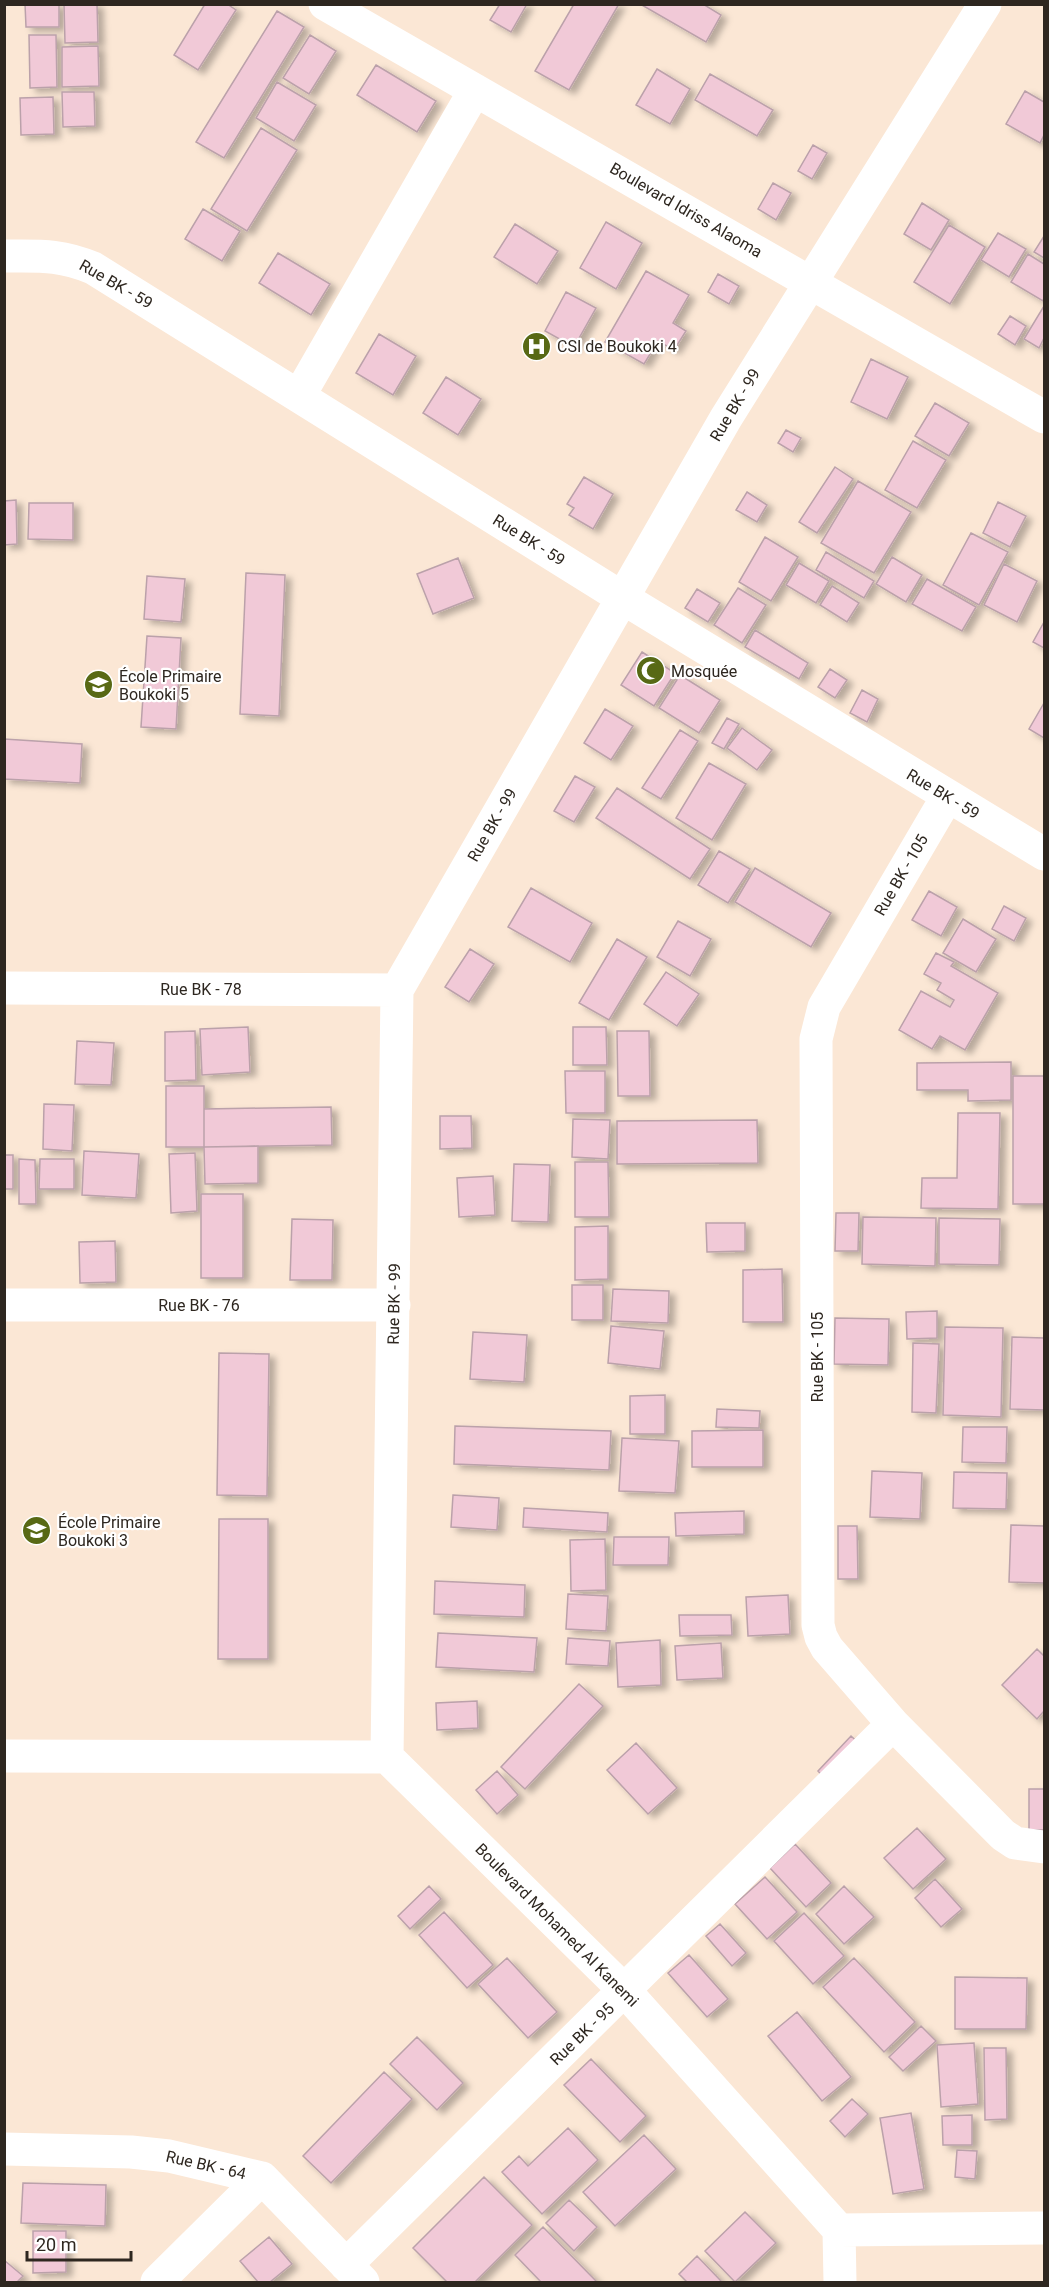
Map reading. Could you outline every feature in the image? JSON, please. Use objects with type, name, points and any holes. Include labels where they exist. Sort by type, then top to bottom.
[{"type":"street","name":"Boulevard Idriss Alaoma","points":[[326,4],[1044,417]]},
{"type":"street","name":"Rue BK - 99","points":[[387,1757],[397,990],[726,418],[985,4]]},
{"type":"street","points":[[299,396],[476,90]]},
{"type":"street","name":"Rue BK - 59","points":[[4,256],[52,256],[72,259],[93,268],[621,597],[1044,854]]},
{"type":"street","name":"Rue BK - 105","points":[[947,797],[824,1007],[816,1039],[818,1625],[827,1648],[893,1724],[1003,1835],[1015,1843],[1044,1847]]},
{"type":"street","name":"Rue BK - 78","points":[[4,988],[397,990]]},
{"type":"street","name":"Rue BK - 76","points":[[4,1305],[394,1305]]},
{"type":"street","name":"Rue BK - 95","points":[[354,2274],[625,1991],[893,1724]]},
{"type":"street","points":[[4,1756],[387,1757]]},
{"type":"street","name":"Boulevard Mohamed Al Kanemi","points":[[387,1757],[625,1991],[839,2230]]},
{"type":"street","name":"Rue BK - 64","points":[[4,2149],[160,2154],[262,2178],[354,2274]]},
{"type":"street","points":[[156,2283],[262,2178]]},
{"type":"street","points":[[840,2283],[839,2230],[1044,2228]]},
{"type":"building","points":[[25,4],[59,4],[59,27],[26,27]]},
{"type":"building","points":[[64,4],[97,4],[98,42],[65,43]]},
{"type":"building","points":[[205,4],[227,4],[236,10],[198,70],[174,55]]},
{"type":"building","points":[[500,4],[527,4],[511,32],[490,20]]},
{"type":"building","points":[[574,4],[619,4],[569,90],[535,71]]},
{"type":"building","points":[[640,4],[703,4],[721,15],[706,42]]},
{"type":"building","points":[[277,11],[304,27],[224,158],[196,142]]},
{"type":"building","points":[[29,35],[56,35],[57,87],[30,88]]},
{"type":"building","points":[[310,35],[336,51],[309,94],[283,78]]},
{"type":"building","points":[[98,46],[99,86],[62,87],[62,47]]},
{"type":"building","points":[[376,65],[436,101],[417,132],[357,95]]},
{"type":"building","points":[[657,69],[690,89],[670,124],[636,105]]},
{"type":"building","points":[[710,74],[773,110],[757,136],[695,100]]},
{"type":"building","points":[[277,82],[316,105],[294,141],[256,118]]},
{"type":"building","points":[[1025,91],[1044,102],[1044,135],[1040,143],[1006,124]]},
{"type":"building","points":[[62,92],[94,92],[95,126],[63,127]]},
{"type":"building","points":[[53,97],[54,134],[21,135],[20,98]]},
{"type":"building","points":[[261,128],[297,150],[247,231],[211,209]]},
{"type":"building","points":[[813,145],[827,153],[812,179],[798,171]]},
{"type":"building","points":[[773,183],[791,193],[776,220],[758,209]]},
{"type":"building","points":[[922,203],[949,220],[931,250],[904,234]]},
{"type":"building","points":[[203,209],[240,231],[222,261],[185,239]]},
{"type":"building","points":[[606,222],[642,243],[616,289],[580,268]]},
{"type":"building","points":[[515,224],[558,251],[537,284],[494,257]]},
{"type":"building","points":[[949,225],[985,247],[950,304],[914,282]]},
{"type":"building","points":[[998,233],[1026,249],[1009,277],[981,260]]},
{"type":"building","points":[[1044,236],[1044,258],[1034,252]]},
{"type":"building","points":[[278,253],[330,284],[311,315],[259,283]]},
{"type":"building","points":[[1028,254],[1044,264],[1043,301],[1011,282]]},
{"type":"building","points":[[646,271],[689,295],[673,323],[686,331],[674,350],[658,341],[644,364],[605,342]]},
{"type":"building","points":[[718,274],[739,286],[729,304],[708,292]]},
{"type":"building","points":[[566,292],[596,308],[574,347],[545,331]]},
{"type":"building","points":[[1044,306],[1044,338],[1039,348],[1024,339]]},
{"type":"building","points":[[1010,316],[1026,326],[1015,345],[998,334]]},
{"type":"building","points":[[379,334],[416,356],[393,395],[356,373]]},
{"type":"building","points":[[871,359],[908,377],[887,419],[851,402]]},
{"type":"building","points":[[446,377],[481,399],[458,435],[423,413]]},
{"type":"building","points":[[935,403],[969,423],[949,456],[915,436]]},
{"type":"building","points":[[786,430],[801,438],[793,452],[778,443]]},
{"type":"building","points":[[913,441],[946,460],[917,508],[885,490]]},
{"type":"building","points":[[835,467],[853,479],[817,533],[799,522]]},
{"type":"building","points":[[584,477],[613,494],[593,529],[569,515],[574,508],[567,504]]},
{"type":"building","points":[[858,481],[911,512],[874,573],[821,543]]},
{"type":"building","points":[[747,492],[767,505],[757,522],[736,510]]},
{"type":"building","points":[[16,500],[17,544],[4,545],[4,501]]},
{"type":"building","points":[[998,502],[1026,516],[1010,547],[983,533]]},
{"type":"building","points":[[29,503],[73,503],[73,540],[28,539]]},
{"type":"building","points":[[971,533],[1008,552],[979,605],[943,585]]},
{"type":"building","points":[[765,537],[798,557],[771,601],[739,582]]},
{"type":"building","points":[[826,552],[874,581],[864,598],[816,570]]},
{"type":"building","points":[[892,557],[922,575],[906,602],[876,584]]},
{"type":"building","points":[[458,558],[474,598],[433,614],[417,574]]},
{"type":"building","points":[[799,563],[829,581],[816,603],[786,585]]},
{"type":"building","points":[[1004,564],[1037,581],[1017,622],[984,605]]},
{"type":"building","points":[[246,573],[285,575],[279,716],[240,714]]},
{"type":"building","points":[[147,576],[185,579],[181,622],[144,619]]},
{"type":"building","points":[[927,579],[976,607],[962,631],[912,604]]},
{"type":"building","points":[[832,586],[859,603],[847,622],[820,605]]},
{"type":"building","points":[[738,588],[766,605],[742,643],[714,625]]},
{"type":"building","points":[[697,589],[720,603],[708,622],[685,608]]},
{"type":"building","points":[[1044,622],[1044,648],[1033,642]]},
{"type":"building","points":[[755,630],[808,663],[799,679],[745,647]]},
{"type":"building","points":[[147,636],[181,638],[176,729],[141,727]]},
{"type":"building","points":[[642,652],[675,673],[654,706],[621,685]]},
{"type":"building","points":[[830,669],[847,680],[835,698],[818,687]]},
{"type":"building","points":[[680,675],[720,700],[699,733],[659,708]]},
{"type":"building","points":[[862,690],[878,699],[867,722],[850,713]]},
{"type":"building","points":[[1044,703],[1044,738],[1029,729]]},
{"type":"building","points":[[605,709],[633,726],[611,760],[584,743]]},
{"type":"building","points":[[727,718],[739,724],[724,749],[712,743]]},
{"type":"building","points":[[742,728],[772,750],[757,770],[727,748]]},
{"type":"building","points":[[680,730],[698,741],[661,799],[642,788]]},
{"type":"building","points":[[4,739],[82,744],[80,783],[4,779]]},
{"type":"building","points":[[709,763],[746,784],[712,840],[676,818]]},
{"type":"building","points":[[575,776],[595,787],[574,822],[554,811]]},
{"type":"building","points":[[617,788],[710,849],[690,879],[596,818]]},
{"type":"building","points":[[719,851],[750,869],[728,903],[698,885]]},
{"type":"building","points":[[755,868],[831,913],[811,947],[735,902]]},
{"type":"building","points":[[531,888],[592,923],[570,962],[508,927]]},
{"type":"building","points":[[929,891],[957,907],[941,936],[912,920]]},
{"type":"building","points":[[1004,906],[1026,918],[1014,941],[992,929]]},
{"type":"building","points":[[963,919],[996,939],[976,972],[943,953]]},
{"type":"building","points":[[678,921],[711,939],[690,976],[657,957]]},
{"type":"building","points":[[617,939],[647,957],[609,1020],[579,1003]]},
{"type":"building","points":[[470,949],[494,964],[469,1002],[445,987]]},
{"type":"building","points":[[936,953],[954,962],[951,966],[998,993],[965,1050],[940,1036],[932,1049],[899,1030],[921,991],[950,1007],[954,1000],[937,990],[941,983],[924,974]]},
{"type":"building","points":[[666,972],[699,994],[677,1026],[644,1004]]},
{"type":"building","points":[[248,1027],[250,1072],[202,1075],[200,1029]]},
{"type":"building","points":[[573,1027],[606,1027],[607,1065],[573,1065]]},
{"type":"building","points":[[195,1031],[196,1080],[165,1081],[165,1032]]},
{"type":"building","points":[[617,1031],[649,1031],[650,1096],[618,1096]]},
{"type":"building","points":[[77,1041],[114,1043],[111,1085],[75,1084]]},
{"type":"building","points":[[1011,1062],[1011,1100],[968,1101],[968,1090],[917,1090],[917,1063]]},
{"type":"building","points":[[565,1071],[605,1071],[605,1113],[566,1113]]},
{"type":"building","points":[[1013,1076],[1044,1076],[1044,1204],[1013,1204]]},
{"type":"building","points":[[166,1086],[204,1086],[204,1147],[166,1147]]},
{"type":"building","points":[[44,1104],[74,1105],[72,1151],[43,1149]]},
{"type":"building","points":[[331,1107],[332,1145],[204,1147],[204,1109]]},
{"type":"building","points":[[958,1113],[1000,1113],[998,1209],[921,1208],[922,1178],[957,1178]]},
{"type":"building","points":[[440,1116],[471,1116],[472,1148],[440,1149]]},
{"type":"building","points":[[573,1119],[610,1120],[608,1159],[572,1157]]},
{"type":"building","points":[[757,1120],[758,1163],[617,1164],[617,1121]]},
{"type":"building","points":[[258,1146],[258,1183],[205,1184],[204,1147]]},
{"type":"building","points":[[84,1151],[139,1154],[136,1198],[82,1195]]},
{"type":"building","points":[[195,1153],[197,1211],[171,1213],[169,1154]]},
{"type":"building","points":[[4,1155],[13,1155],[13,1189],[4,1189]]},
{"type":"building","points":[[19,1159],[35,1160],[36,1204],[19,1204]]},
{"type":"building","points":[[40,1159],[74,1159],[74,1189],[39,1189]]},
{"type":"building","points":[[575,1162],[608,1162],[609,1217],[575,1217]]},
{"type":"building","points":[[514,1164],[550,1165],[548,1222],[512,1221]]},
{"type":"building","points":[[493,1176],[495,1215],[459,1217],[457,1178]]},
{"type":"building","points":[[201,1194],[243,1194],[243,1278],[201,1278]]},
{"type":"building","points":[[836,1213],[859,1213],[858,1251],[835,1251]]},
{"type":"building","points":[[863,1217],[936,1218],[935,1266],[862,1264]]},
{"type":"building","points":[[939,1218],[1000,1219],[999,1265],[939,1264]]},
{"type":"building","points":[[292,1219],[333,1220],[332,1280],[290,1280]]},
{"type":"building","points":[[706,1223],[745,1223],[745,1251],[707,1252]]},
{"type":"building","points":[[608,1226],[608,1279],[575,1280],[575,1227]]},
{"type":"building","points":[[115,1241],[116,1282],[80,1283],[79,1242]]},
{"type":"building","points":[[782,1269],[783,1322],[743,1322],[743,1270]]},
{"type":"building","points":[[572,1285],[603,1285],[603,1320],[572,1320]]},
{"type":"building","points":[[613,1289],[669,1291],[668,1323],[611,1321]]},
{"type":"building","points":[[937,1311],[937,1338],[907,1339],[906,1312]]},
{"type":"building","points":[[835,1318],[889,1319],[888,1365],[834,1364]]},
{"type":"building","points":[[611,1326],[664,1331],[660,1369],[608,1363]]},
{"type":"building","points":[[945,1327],[1003,1328],[1001,1417],[943,1415]]},
{"type":"building","points":[[473,1332],[527,1335],[524,1382],[470,1379]]},
{"type":"building","points":[[1012,1337],[1044,1338],[1044,1410],[1010,1409]]},
{"type":"building","points":[[913,1343],[939,1344],[936,1413],[912,1412]]},
{"type":"building","points":[[219,1353],[269,1354],[267,1496],[217,1495]]},
{"type":"building","points":[[665,1395],[665,1434],[630,1434],[630,1396]]},
{"type":"building","points":[[717,1409],[760,1411],[759,1428],[716,1427]]},
{"type":"building","points":[[455,1426],[611,1431],[609,1470],[454,1464]]},
{"type":"building","points":[[963,1427],[1007,1427],[1006,1463],[962,1462]]},
{"type":"building","points":[[763,1430],[763,1467],[692,1467],[692,1431]]},
{"type":"building","points":[[622,1438],[679,1441],[675,1493],[619,1491]]},
{"type":"building","points":[[872,1471],[922,1473],[920,1519],[870,1517]]},
{"type":"building","points":[[954,1472],[1007,1473],[1006,1509],[953,1508]]},
{"type":"building","points":[[453,1495],[499,1498],[497,1530],[451,1527]]},
{"type":"building","points":[[524,1508],[608,1513],[607,1532],[523,1527]]},
{"type":"building","points":[[744,1511],[744,1534],[676,1536],[675,1513]]},
{"type":"building","points":[[219,1519],[268,1519],[268,1659],[218,1659]]},
{"type":"building","points":[[1011,1525],[1044,1526],[1044,1583],[1009,1582]]},
{"type":"building","points":[[838,1526],[857,1526],[858,1579],[838,1579]]},
{"type":"building","points":[[614,1537],[669,1537],[668,1565],[613,1565]]},
{"type":"building","points":[[605,1539],[606,1590],[571,1591],[570,1540]]},
{"type":"building","points":[[435,1581],[525,1585],[524,1617],[434,1614]]},
{"type":"building","points":[[568,1594],[608,1596],[606,1631],[566,1629]]},
{"type":"building","points":[[788,1595],[790,1634],[748,1636],[746,1597]]},
{"type":"building","points":[[679,1615],[731,1615],[732,1635],[680,1636]]},
{"type":"building","points":[[438,1633],[537,1638],[534,1672],[436,1667]]},
{"type":"building","points":[[568,1638],[610,1641],[608,1666],[566,1664]]},
{"type":"building","points":[[660,1640],[661,1685],[618,1687],[616,1643]]},
{"type":"building","points":[[721,1643],[723,1678],[677,1680],[675,1646]]},
{"type":"building","points":[[1037,1649],[1044,1656],[1044,1711],[1037,1719],[1002,1685]]},
{"type":"building","points":[[579,1684],[603,1706],[525,1789],[501,1767]]},
{"type":"building","points":[[477,1701],[478,1728],[437,1730],[436,1703]]},
{"type":"building","points":[[851,1736],[863,1747],[829,1783],[818,1771]]},
{"type":"building","points":[[636,1743],[677,1788],[648,1814],[607,1770]]},
{"type":"building","points":[[497,1771],[518,1795],[497,1814],[476,1790]]},
{"type":"building","points":[[1029,1789],[1044,1789],[1044,1830],[1029,1830]]},
{"type":"building","points":[[917,1828],[946,1859],[913,1889],[884,1858]]},
{"type":"building","points":[[795,1844],[831,1883],[806,1907],[770,1868]]},
{"type":"building","points":[[765,1877],[797,1912],[767,1939],[735,1904]]},
{"type":"building","points":[[935,1879],[962,1909],[941,1927],[915,1898]]},
{"type":"building","points":[[429,1886],[441,1899],[410,1929],[398,1916]]},
{"type":"building","points":[[844,1886],[874,1917],[844,1944],[816,1914]]},
{"type":"building","points":[[444,1912],[493,1965],[467,1988],[419,1935]]},
{"type":"building","points":[[804,1913],[844,1956],[813,1984],[774,1941]]},
{"type":"building","points":[[720,1924],[746,1953],[732,1966],[706,1936]]},
{"type":"building","points":[[689,1955],[728,1999],[707,2017],[668,1973]]},
{"type":"building","points":[[507,1958],[557,2012],[528,2038],[478,1984]]},
{"type":"building","points":[[854,1958],[915,2022],[884,2052],[823,1987]]},
{"type":"building","points":[[955,1977],[1027,1978],[1026,2029],[955,2029]]},
{"type":"building","points":[[797,2012],[851,2077],[822,2101],[768,2036]]},
{"type":"building","points":[[921,2026],[936,2041],[903,2071],[889,2057]]},
{"type":"building","points":[[417,2037],[463,2083],[437,2110],[390,2064]]},
{"type":"building","points":[[974,2043],[978,2104],[941,2107],[937,2045]]},
{"type":"building","points":[[984,2048],[1006,2048],[1007,2119],[985,2120]]},
{"type":"building","points":[[591,2059],[646,2116],[620,2142],[564,2085]]},
{"type":"building","points":[[384,2072],[412,2099],[331,2183],[303,2156]]},
{"type":"building","points":[[852,2099],[868,2114],[845,2137],[830,2121]]},
{"type":"building","points":[[911,2113],[924,2189],[893,2194],[880,2118]]},
{"type":"building","points":[[972,2115],[972,2145],[943,2145],[942,2116]]},
{"type":"building","points":[[568,2128],[598,2160],[542,2214],[502,2172],[519,2156],[528,2166]]},
{"type":"building","points":[[644,2135],[676,2169],[615,2226],[583,2192]]},
{"type":"building","points":[[957,2150],[977,2151],[975,2179],[955,2177]]},
{"type":"building","points":[[484,2177],[532,2225],[475,2282],[447,2282],[413,2248]]},
{"type":"building","points":[[23,2183],[106,2185],[105,2226],[21,2223]]},
{"type":"building","points":[[569,2200],[597,2227],[574,2251],[546,2223]]},
{"type":"building","points":[[745,2212],[776,2243],[735,2282],[705,2251]]},
{"type":"building","points":[[543,2227],[595,2282],[541,2282],[515,2255]]},
{"type":"building","points":[[33,2231],[66,2231],[66,2272],[33,2273]]},
{"type":"building","points":[[269,2237],[292,2264],[270,2282],[258,2282],[240,2261]]},
{"type":"building","points":[[697,2256],[721,2281],[687,2282],[679,2274]]},
{"type":"building","points":[[4,2260],[23,2276],[17,2282],[4,2282]]},
{"type":"place","name":"CSI de Boukoki 4","points":[[536,346]]},
{"type":"place","name":"Mosquée","points":[[650,671]]},
{"type":"place","name":"École Primaire Boukoki 5","points":[[98,685]]},
{"type":"place","name":"École Primaire Boukoki 3","points":[[37,1531]]}]
